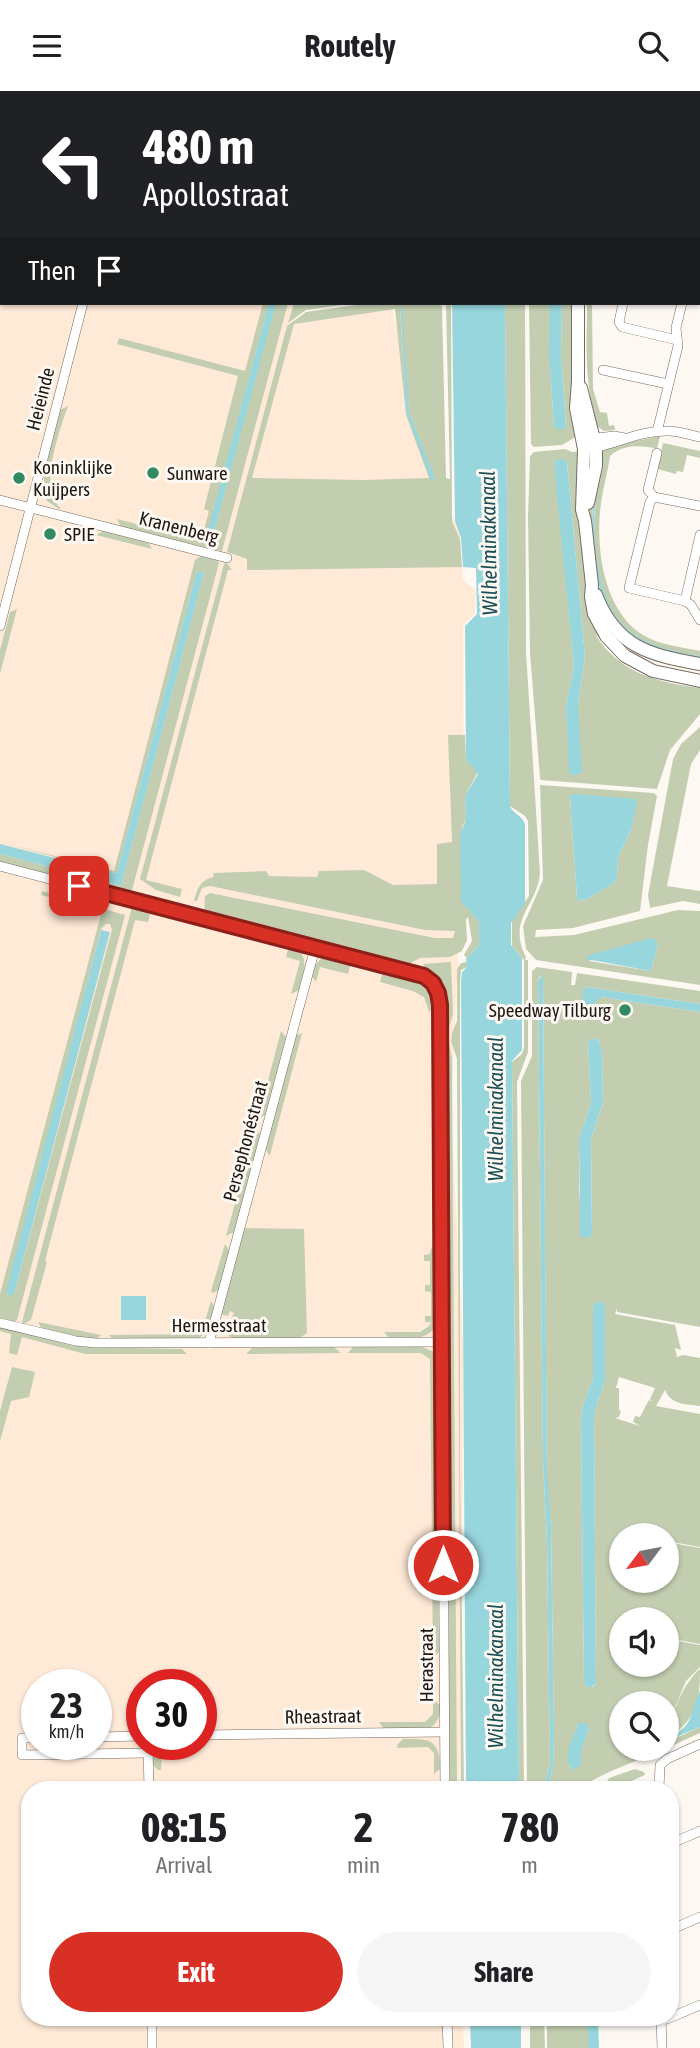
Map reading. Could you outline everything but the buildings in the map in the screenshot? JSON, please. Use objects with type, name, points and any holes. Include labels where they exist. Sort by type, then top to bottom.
[{"type":"street","name":"Heieinde","points":[[0,626],[82,305]]},
{"type":"street","points":[[579,305],[578,381],[589,443],[596,465],[585,521],[591,597],[599,625],[625,656],[653,671],[700,681]]},
{"type":"street","points":[[623,305],[620,325],[677,340]]},
{"type":"street","points":[[657,432],[678,346],[676,328],[682,305]]},
{"type":"street","points":[[603,370],[668,384]]},
{"type":"street","points":[[589,443],[669,430],[700,437]]},
{"type":"street","points":[[657,453],[648,491],[654,497],[700,506]]},
{"type":"street","points":[[654,497],[650,502],[629,588],[685,601],[691,605],[700,620]]},
{"type":"street","name":"Kranenberg","points":[[0,500],[227,558]]},
{"type":"street","points":[[685,601],[700,535]]},
{"type":"street","points":[[592,585],[614,628],[632,644],[660,656],[700,664]]},
{"type":"street","points":[[0,866],[315,948]]},
{"type":"street","name":"Herastraat","points":[[315,948],[424,976],[433,983],[438,993],[445,1781]]},
{"type":"street","name":"Persephonéstraat","points":[[209,1343],[315,948]]},
{"type":"street","name":"Hermesstraat","points":[[0,1323],[76,1341],[96,1343],[441,1342]]},
{"type":"street","name":"Rheastraat","points":[[217,1735],[444,1732]]},
{"type":"street","points":[[659,1781],[660,1765],[700,1744]]},
{"type":"street","points":[[148,1760],[149,1781]]},
{"type":"street","points":[[679,1840],[700,1831]]},
{"type":"street","points":[[679,1926],[700,1917]]},
{"type":"street","points":[[679,2014],[700,2005]]},
{"type":"street","points":[[152,2026],[152,2048]]},
{"type":"street","points":[[447,2026],[447,2048]]},
{"type":"street","points":[[661,2026],[662,2048]]},
{"type":"shaded area","points":[[0,305],[293,305],[291,320],[360,305],[391,305],[436,477],[460,533],[463,580],[476,591],[475,613],[463,626],[464,826],[451,1111],[464,1360],[460,1781],[21,1781],[21,2026],[463,2026],[464,2048],[0,2048]]},
{"type":"green space","points":[[262,305],[268,305],[208,534],[213,536],[274,305],[287,305],[222,551],[121,527],[117,519],[201,541],[209,511],[204,509],[238,376],[117,344],[119,338],[245,371]]},
{"type":"green space","points":[[293,305],[341,305],[306,310],[288,323]]},
{"type":"green space","points":[[357,305],[440,305],[446,478],[450,479],[446,305],[451,305],[452,521],[460,539],[462,567],[247,570],[247,559],[227,552],[287,326],[306,312]],"holes":[[[400,306],[409,412],[434,478],[432,480],[406,412]],[[395,309],[406,415],[429,478],[252,478],[294,324]]]},
{"type":"green space","points":[[505,305],[525,305],[526,652],[540,874],[521,923],[521,944],[525,960],[528,960],[528,1052],[517,1082],[524,1781],[519,1781],[512,1062],[522,1054],[524,1047],[524,960],[512,946],[512,921],[529,896],[528,821],[510,806]]},
{"type":"green space","points":[[529,305],[550,305],[554,426],[563,429],[566,426],[561,354],[562,305],[574,305],[577,436],[562,445],[534,447],[531,444]]},
{"type":"green space","points":[[585,305],[585,381],[587,396],[594,411],[587,358],[587,305],[592,305],[593,389],[600,412],[607,413],[609,426],[614,425],[615,430],[604,431],[597,426],[583,389]]},
{"type":"green space","points":[[68,406],[56,444],[51,474],[51,488],[54,500],[61,508],[59,509],[47,501],[44,492],[45,469],[60,410]]},
{"type":"green space","points":[[660,436],[657,449],[632,447],[621,449],[610,456],[599,520],[601,557],[611,594],[629,624],[650,638],[700,651],[700,656],[678,653],[643,641],[628,630],[607,600],[600,582],[594,544],[595,507],[603,454],[593,497],[592,529],[597,578],[605,604],[616,622],[638,641],[668,653],[700,661],[654,651],[630,638],[614,622],[603,601],[595,577],[589,524],[594,474],[600,452],[606,447]]},
{"type":"green space","points":[[663,443],[700,451],[700,458],[687,455],[683,472],[677,471],[676,474],[657,469]]},
{"type":"green space","points":[[565,449],[572,452],[582,451],[580,522],[614,651],[700,686],[643,673],[623,662],[595,634],[615,658],[627,667],[654,679],[700,688],[700,714],[670,750],[657,789],[540,778],[530,653],[528,517],[530,456],[534,452]],"holes":[[[564,459],[567,462],[585,656],[578,704],[577,774],[572,775],[566,705],[574,667],[555,463]]]},
{"type":"green space","points":[[103,531],[148,542],[152,549],[96,535]]},
{"type":"green space","points":[[201,556],[219,563],[131,894],[0,862],[0,854],[121,886],[204,573],[197,571],[117,872],[0,842],[114,871],[195,560]]},
{"type":"green space","points":[[227,563],[232,570],[228,570],[146,880],[182,889],[180,897],[156,890],[140,879],[224,564]]},
{"type":"green space","points":[[17,609],[0,674],[0,650],[10,612]]},
{"type":"green space","points":[[700,727],[700,750],[691,764],[667,886],[700,891],[700,904],[683,901],[650,908],[648,895],[673,759],[681,744]]},
{"type":"green space","points":[[448,735],[465,735],[466,760],[478,772],[465,796],[466,820],[462,827],[466,906],[479,922],[479,945],[467,958],[464,955],[472,941],[468,917],[467,940],[462,951],[450,957],[420,958],[405,966],[204,914],[205,896],[210,893],[435,938],[453,938],[455,931],[425,930],[210,886],[202,888],[197,901],[194,901],[200,885],[214,877],[213,873],[266,871],[269,876],[317,877],[319,871],[364,870],[393,885],[437,884],[437,844],[452,842]]},
{"type":"green space","points":[[540,785],[654,793],[657,796],[640,911],[573,928],[536,930],[535,937],[574,935],[678,910],[700,911],[700,985],[536,960],[526,949],[523,926],[543,880]],"holes":[[[570,797],[631,830],[618,857],[614,883],[580,901],[577,898]],[[651,939],[658,944],[651,971],[589,961]]]},
{"type":"green space","points":[[42,891],[125,915],[17,1320],[14,1322],[0,1318],[0,1294],[102,911],[41,895]],"holes":[[[110,924],[112,930],[14,1294],[7,1295],[101,929]]]},
{"type":"green space","points":[[135,905],[145,908],[150,915],[148,922],[135,920],[45,1261],[47,1262],[31,1320],[24,1324],[22,1322],[132,907]]},
{"type":"green space","points":[[295,947],[303,957],[304,967],[299,990],[291,994],[300,961],[286,957],[288,950]]},
{"type":"green space","points":[[326,956],[346,959],[350,966],[348,974],[320,967],[316,982],[312,972],[318,961]]},
{"type":"green space","points":[[451,962],[453,1014],[447,1035],[452,1058],[457,1781],[449,1781],[443,994],[440,985],[423,964]]},
{"type":"green space","points":[[467,962],[467,967],[461,970],[460,983],[460,1468],[464,1781],[461,1781],[457,1059],[451,1041],[457,1021],[457,969],[461,963]]},
{"type":"green space","points":[[537,967],[572,972],[571,985],[575,985],[577,973],[700,991],[700,1004],[586,987],[601,997],[700,1012],[700,1327],[617,1312],[617,1309],[615,1314],[675,1325],[681,1350],[675,1348],[677,1357],[683,1355],[700,1358],[700,1406],[675,1401],[665,1390],[656,1406],[700,1414],[700,1547],[679,1543],[679,1523],[609,1523],[609,1593],[679,1593],[679,1544],[700,1548],[700,1644],[679,1640],[679,1607],[609,1607],[609,1677],[679,1677],[679,1641],[700,1645],[700,1667],[686,1681],[679,1698],[679,1691],[609,1691],[609,1761],[636,1761],[591,1781],[549,1781],[553,1767],[554,1732],[551,1525],[547,1495],[543,977],[540,976],[543,1462],[547,1540],[550,1765],[546,1781],[527,1781],[521,1081],[532,1056],[532,971]],"holes":[[[596,1038],[602,1054],[603,1103],[591,1139],[592,1234],[583,1237],[579,1191],[579,1138],[591,1103],[588,1043],[590,1039]],[[596,1302],[605,1306],[605,1380],[594,1413],[596,1683],[593,1687],[587,1687],[584,1683],[581,1420],[583,1405],[593,1378],[593,1306]],[[619,1377],[655,1388],[650,1399],[652,1401],[649,1400],[640,1417],[635,1416],[633,1422],[640,1426],[615,1418],[619,1417],[621,1411],[619,1388],[616,1388]],[[578,1724],[589,1729],[581,1751],[581,1764],[571,1769],[569,1752]]]},
{"type":"green space","points":[[389,970],[412,977],[424,985],[434,1007],[429,1012],[424,997],[413,991],[380,982],[382,974]]},
{"type":"green space","points":[[281,1031],[286,1037],[265,1115],[258,1119]]},
{"type":"green space","points":[[302,1033],[269,1155],[265,1148],[296,1035]]},
{"type":"green space","points":[[256,1128],[260,1135],[234,1232],[226,1236]]},
{"type":"green space","points":[[244,1228],[304,1229],[307,1333],[298,1339],[236,1340],[224,1333],[220,1320],[229,1323],[234,1313],[230,1311],[228,1316],[221,1314]]},
{"type":"green space","points":[[225,1244],[229,1250],[219,1290],[213,1293],[211,1291]]},
{"type":"green space","points":[[431,1247],[436,1252],[436,1326],[421,1337],[389,1338],[384,1332],[420,1332],[431,1322],[425,1322],[425,1316],[431,1316],[431,1292],[425,1291],[425,1285],[430,1285],[430,1261],[424,1261],[424,1255],[430,1254]]},
{"type":"green space","points":[[211,1301],[214,1306],[209,1326],[196,1340],[115,1341],[109,1335],[201,1334]]},
{"type":"green space","points":[[38,1322],[101,1335],[96,1340],[42,1329]]},
{"type":"green space","points":[[0,1327],[83,1347],[182,1349],[187,1354],[85,1354],[22,1337],[17,1355],[9,1353],[11,1334],[0,1331]]},
{"type":"green space","points":[[334,1347],[341,1353],[246,1354],[252,1348]]},
{"type":"green space","points":[[353,1347],[422,1347],[432,1351],[436,1359],[439,1652],[433,1658],[430,1359],[421,1353],[348,1353]]},
{"type":"green space","points":[[12,1367],[35,1372],[29,1397],[11,1401],[0,1441],[0,1411]]},
{"type":"green space","points":[[700,1669],[697,1701],[690,1717],[679,1729],[679,1699]]},
{"type":"green space","points":[[433,1699],[440,1705],[440,1713],[436,1722],[427,1730],[385,1731],[379,1722],[425,1722],[433,1714]]},
{"type":"green space","points":[[700,1727],[700,1733],[679,1743],[679,1736]]},
{"type":"green space","points":[[403,1739],[431,1742],[438,1751],[440,1769],[434,1774],[434,1753],[428,1747],[397,1748]]},
{"type":"green space","points":[[152,1760],[162,1760],[161,1770],[158,1770]]},
{"type":"green space","points":[[635,1769],[645,1775],[631,1781],[607,1781]]},
{"type":"green space","points":[[530,2026],[544,2026],[545,2048],[530,2048]]},
{"type":"green space","points":[[547,2026],[588,2026],[588,2048],[547,2048]]},
{"type":"water","points":[[268,305],[275,305],[213,536],[207,534]]},
{"type":"water","points":[[400,305],[409,412],[435,479],[431,480],[406,412]]},
{"type":"water","name":"Wilhelminakanaal","points":[[452,305],[505,305],[510,806],[525,824],[525,904],[511,923],[511,945],[522,958],[522,1050],[512,1061],[519,1781],[466,1781],[461,983],[462,972],[467,967],[466,959],[479,945],[479,922],[461,901],[460,834],[466,820],[465,796],[478,774],[466,760],[465,626],[477,614],[476,568],[463,567],[461,538],[455,521]]},
{"type":"water","points":[[550,305],[562,305],[561,354],[566,426],[563,430],[554,426],[549,354]]},
{"type":"water","points":[[603,455],[594,525],[601,582],[608,601],[617,617],[642,639],[678,652],[700,656],[700,659],[663,651],[637,640],[614,618],[603,598],[596,575],[592,524],[594,499]]},
{"type":"water","points":[[558,459],[567,462],[585,656],[578,704],[582,771],[572,775],[569,773],[566,705],[574,667],[556,486],[555,463]]},
{"type":"water","points":[[197,571],[204,573],[121,886],[0,854],[0,844],[117,872]]},
{"type":"water","points":[[573,794],[636,799],[637,803],[631,830],[618,857],[614,883],[579,901],[570,797]]},
{"type":"water","points":[[101,930],[110,932],[14,1294],[9,1296],[6,1292]]},
{"type":"water","points":[[651,938],[658,944],[651,971],[586,959],[589,955]]},
{"type":"water","points":[[543,977],[547,1475],[551,1525],[554,1732],[553,1767],[549,1781],[546,1781],[550,1765],[547,1540],[543,1462],[538,981]]},
{"type":"water","points":[[586,987],[700,1004],[700,1012],[601,997],[585,1008],[582,1005],[583,990]]},
{"type":"water","points":[[596,1038],[602,1054],[603,1103],[591,1139],[592,1234],[583,1238],[580,1234],[579,1138],[591,1103],[588,1043],[590,1039]]},
{"type":"water","points":[[121,1296],[146,1296],[146,1320],[121,1320]]},
{"type":"water","points":[[596,1302],[605,1305],[605,1380],[594,1413],[596,1683],[587,1687],[584,1683],[581,1420],[583,1405],[593,1378],[593,1306]]},
{"type":"water","points":[[700,1691],[700,1727],[679,1736],[679,1732],[688,1723]]},
{"type":"water","points":[[583,1722],[589,1729],[581,1751],[581,1764],[573,1770],[568,1760],[569,1748],[578,1724]]},
{"type":"water","points":[[470,2026],[521,2026],[521,2048],[471,2048]]},
{"type":"water","points":[[588,2026],[598,2026],[599,2048],[588,2048]]},
{"type":"place","name":"Sunware","points":[[153,473]]},
{"type":"place","name":"Koninklijke Kuijpers","points":[[19,478]]},
{"type":"place","name":"SPIE","points":[[50,534]]},
{"type":"place","name":"Speedway Tilburg","points":[[625,1010]]},
{"type":"route","points":[[79,886],[403,969],[424,976],[433,983],[440,1005],[443,1565]]}]
